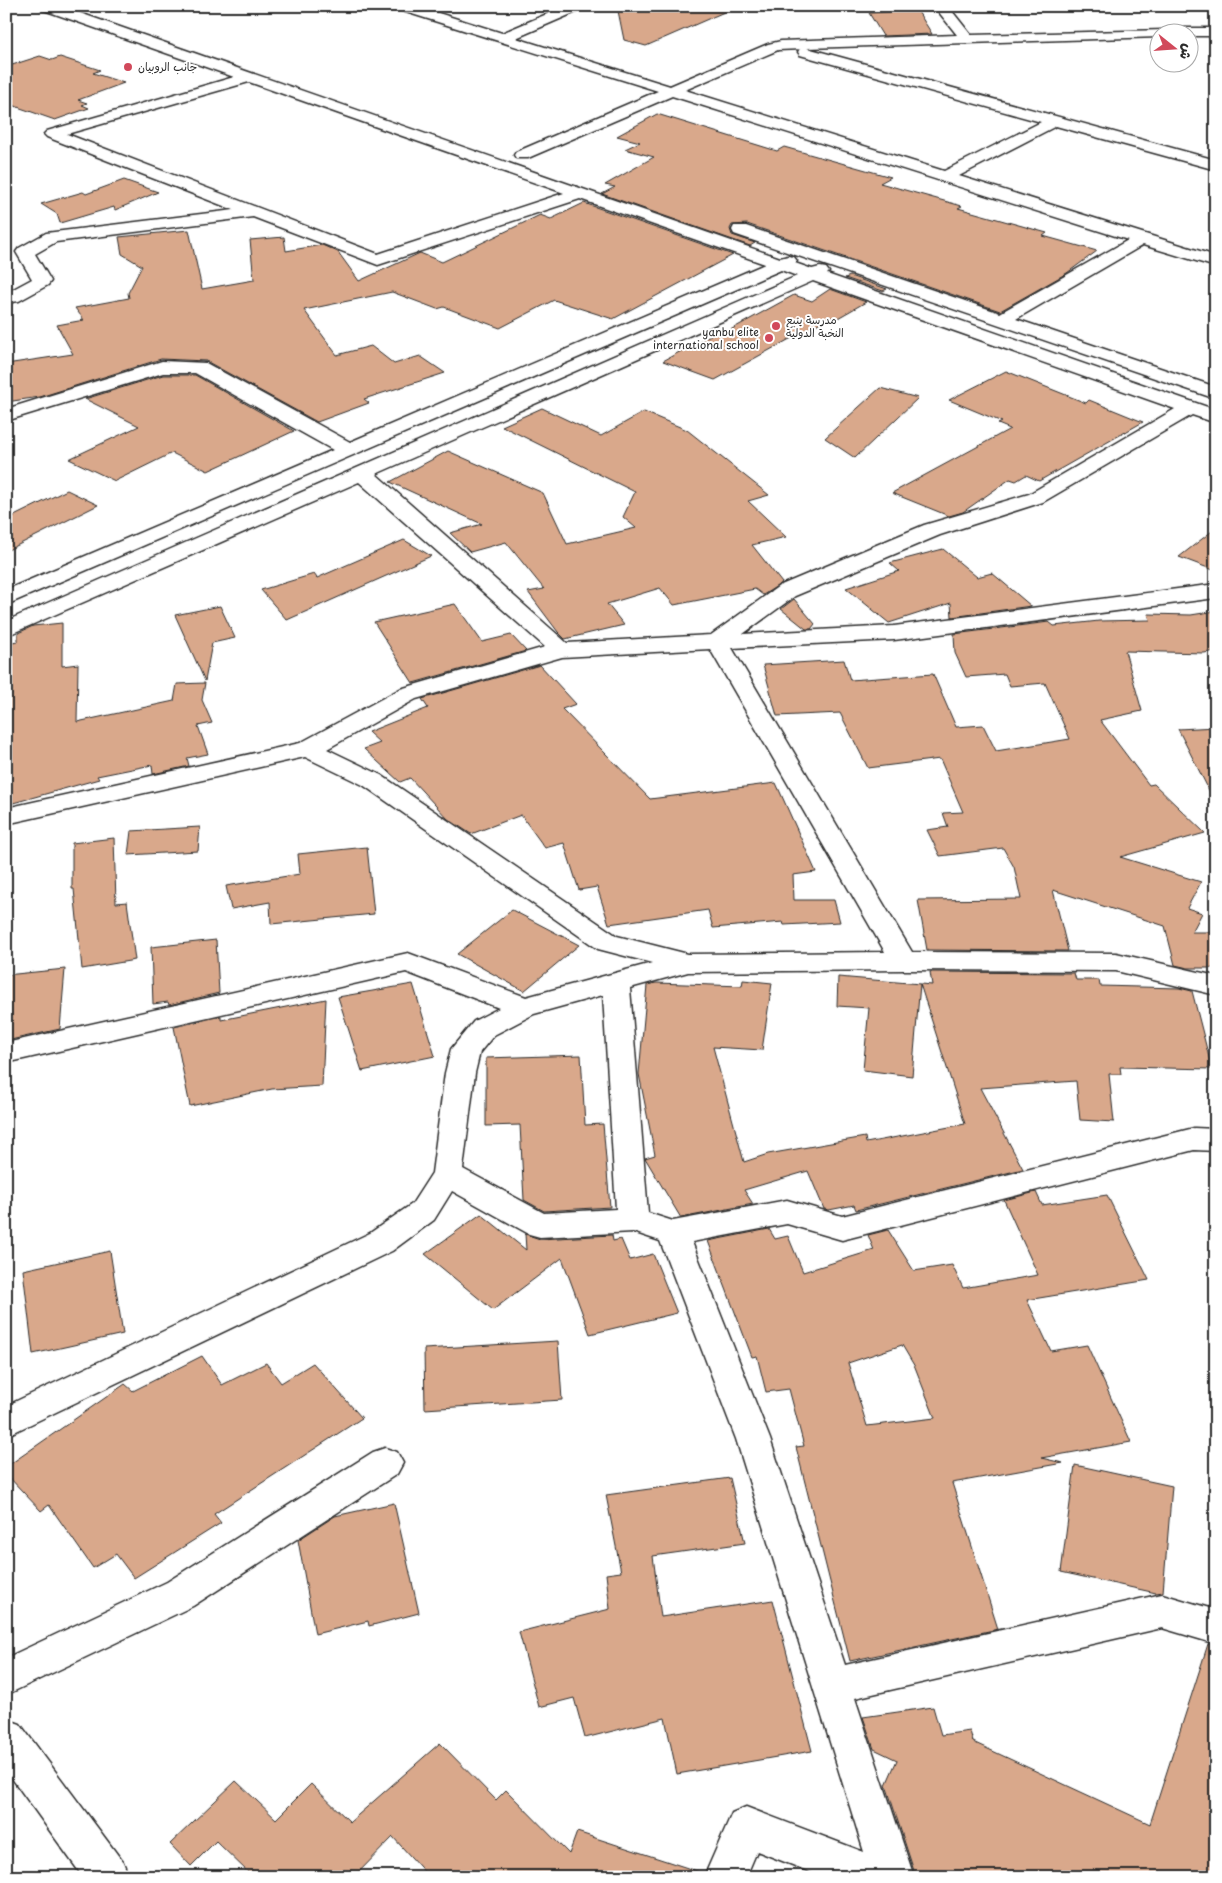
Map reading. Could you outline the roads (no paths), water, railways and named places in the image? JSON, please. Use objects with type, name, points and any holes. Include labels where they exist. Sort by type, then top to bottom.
[{"type":"street","points":[[46,6],[1216,417]]},
{"type":"street","points":[[88,6],[352,97]]},
{"type":"street","points":[[401,6],[1216,262]]},
{"type":"street","points":[[503,38],[578,6]]},
{"type":"street","points":[[941,6],[967,39]]},
{"type":"street","points":[[1200,32],[1216,32]]},
{"type":"street","points":[[522,155],[772,47],[781,45],[1150,33]]},
{"type":"street","points":[[781,45],[1216,165]]},
{"type":"street","points":[[247,78],[52,134],[378,260],[579,194]]},
{"type":"street","points":[[945,177],[1054,121]]},
{"type":"street","points":[[503,148],[540,161]]},
{"type":"street","points":[[6,298],[12,297],[42,281],[25,252],[52,237],[255,212]]},
{"type":"street","points":[[723,224],[1216,393]]},
{"type":"street","points":[[1001,320],[1141,239]]},
{"type":"street","points":[[6,598],[805,252]]},
{"type":"street","points":[[6,629],[838,264]]},
{"type":"street","points":[[6,415],[162,367],[199,367],[349,450]]},
{"type":"street","points":[[717,642],[787,591],[932,530],[1036,498],[1191,408]]},
{"type":"street","points":[[362,473],[562,650]]},
{"type":"street","points":[[6,816],[308,749],[408,694],[562,650],[894,633],[1216,591]]},
{"type":"street","points":[[717,642],[904,961]]},
{"type":"street","points":[[308,749],[372,780],[608,943],[688,963]]},
{"type":"street","points":[[6,1053],[408,962],[524,1007]]},
{"type":"street","points":[[6,1422],[381,1242],[422,1212],[447,1174],[460,1073],[466,1049],[484,1028],[524,1007],[688,963],[1116,962],[1216,986]]},
{"type":"street","points":[[616,982],[633,1220]]},
{"type":"street","points":[[447,1174],[540,1225],[633,1220],[673,1232],[787,1212],[842,1228],[1194,1139],[1216,1140]]},
{"type":"street","points":[[673,1232],[752,1439],[893,1877]]},
{"type":"street","points":[[6,1677],[180,1594],[385,1463]]},
{"type":"street","points":[[832,1686],[1162,1611],[1216,1628]]},
{"type":"street","points":[[6,1737],[108,1877]]},
{"type":"street","points":[[725,1877],[746,1827],[877,1877]]},
{"type":"place","name":"جانب الروبيان","points":[[128,67]]},
{"type":"place","name":"مدرسة ينبع النخبة الدولية","points":[[776,326]]},
{"type":"place","name":"yanbu elite international school","points":[[769,338]]}]
